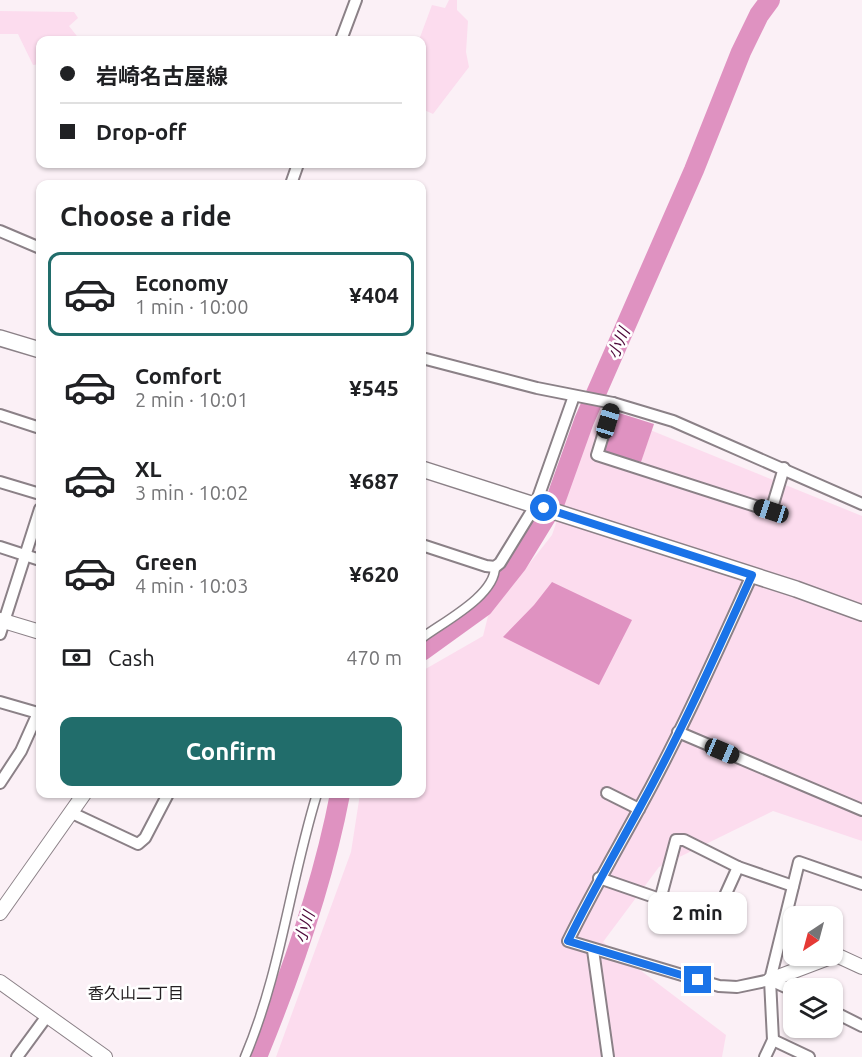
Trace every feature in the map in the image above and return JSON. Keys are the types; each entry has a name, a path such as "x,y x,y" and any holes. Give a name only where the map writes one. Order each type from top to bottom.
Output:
{"main road":[{"path":"0,338 36,349"},
{"path":"426,470 752,575 862,613"}],"street":[{"path":"342,36 356,0"},
{"path":"0,231 36,246"},
{"path":"426,359 579,397 608,402 673,421 862,504"},
{"path":"495,567 539,507 579,397"},
{"path":"608,402 597,455 771,511 784,468"},
{"path":"0,415 36,427"},
{"path":"0,482 36,493"},
{"path":"36,523 2,625 36,631"},
{"path":"426,546 495,567"},
{"path":"0,547 36,559"},
{"path":"426,635 482,595 495,576 495,567"},
{"path":"752,575 706,679 639,809 599,878 568,941 719,986 737,987 770,980 836,955 862,967"},
{"path":"0,702 36,712"},
{"path":"0,783 21,751 36,717"},
{"path":"678,732 862,810"},
{"path":"607,793 639,809"},
{"path":"0,913 81,798"},
{"path":"72,813 138,844 146,838 166,798"},
{"path":"245,1057 273,978 293,881 316,798"},
{"path":"660,900 676,840 684,840 738,867 793,886"},
{"path":"765,1057 773,1040 770,980 799,862 862,884"},
{"path":"599,878 715,918 738,867"},
{"path":"593,950 608,1057"},
{"path":"770,980 783,986"},
{"path":"0,982 105,1057"},
{"path":"17,1057 47,1016"},
{"path":"843,1016 862,1026"},
{"path":"773,1040 809,1057"}],"shaded area":[{"path":"449,0 457,0 457,10 468,21 466,52 469,67 433,114 426,111 426,36 420,36 432,5 445,8"},
{"path":"0,11 74,12 78,18 69,26 77,36 36,36 36,65 33,65 18,34 0,34"},
{"path":"596,408 862,516 862,841 773,811 659,867 603,942 726,1035 722,1057 276,1057 351,852 359,798 426,798 426,669 483,636 488,616 552,535"},
{"path":"616,412 654,424 641,462 601,452"},
{"path":"552,582 632,620 599,685 503,637 534,605"}],"waterway":[{"name":"小川","path":"426,648 483,607 517,564 555,502 584,421 694,170 741,52 759,15 770,0"},
{"name":"小川","path":"257,1057 305,927 325,861 339,798"}],"district":[{"name":"香久山二丁目","path":"136,993"}],"route":[{"path":"544,508 752,575 706,679 639,809 599,878 568,941 698,980"}]}
